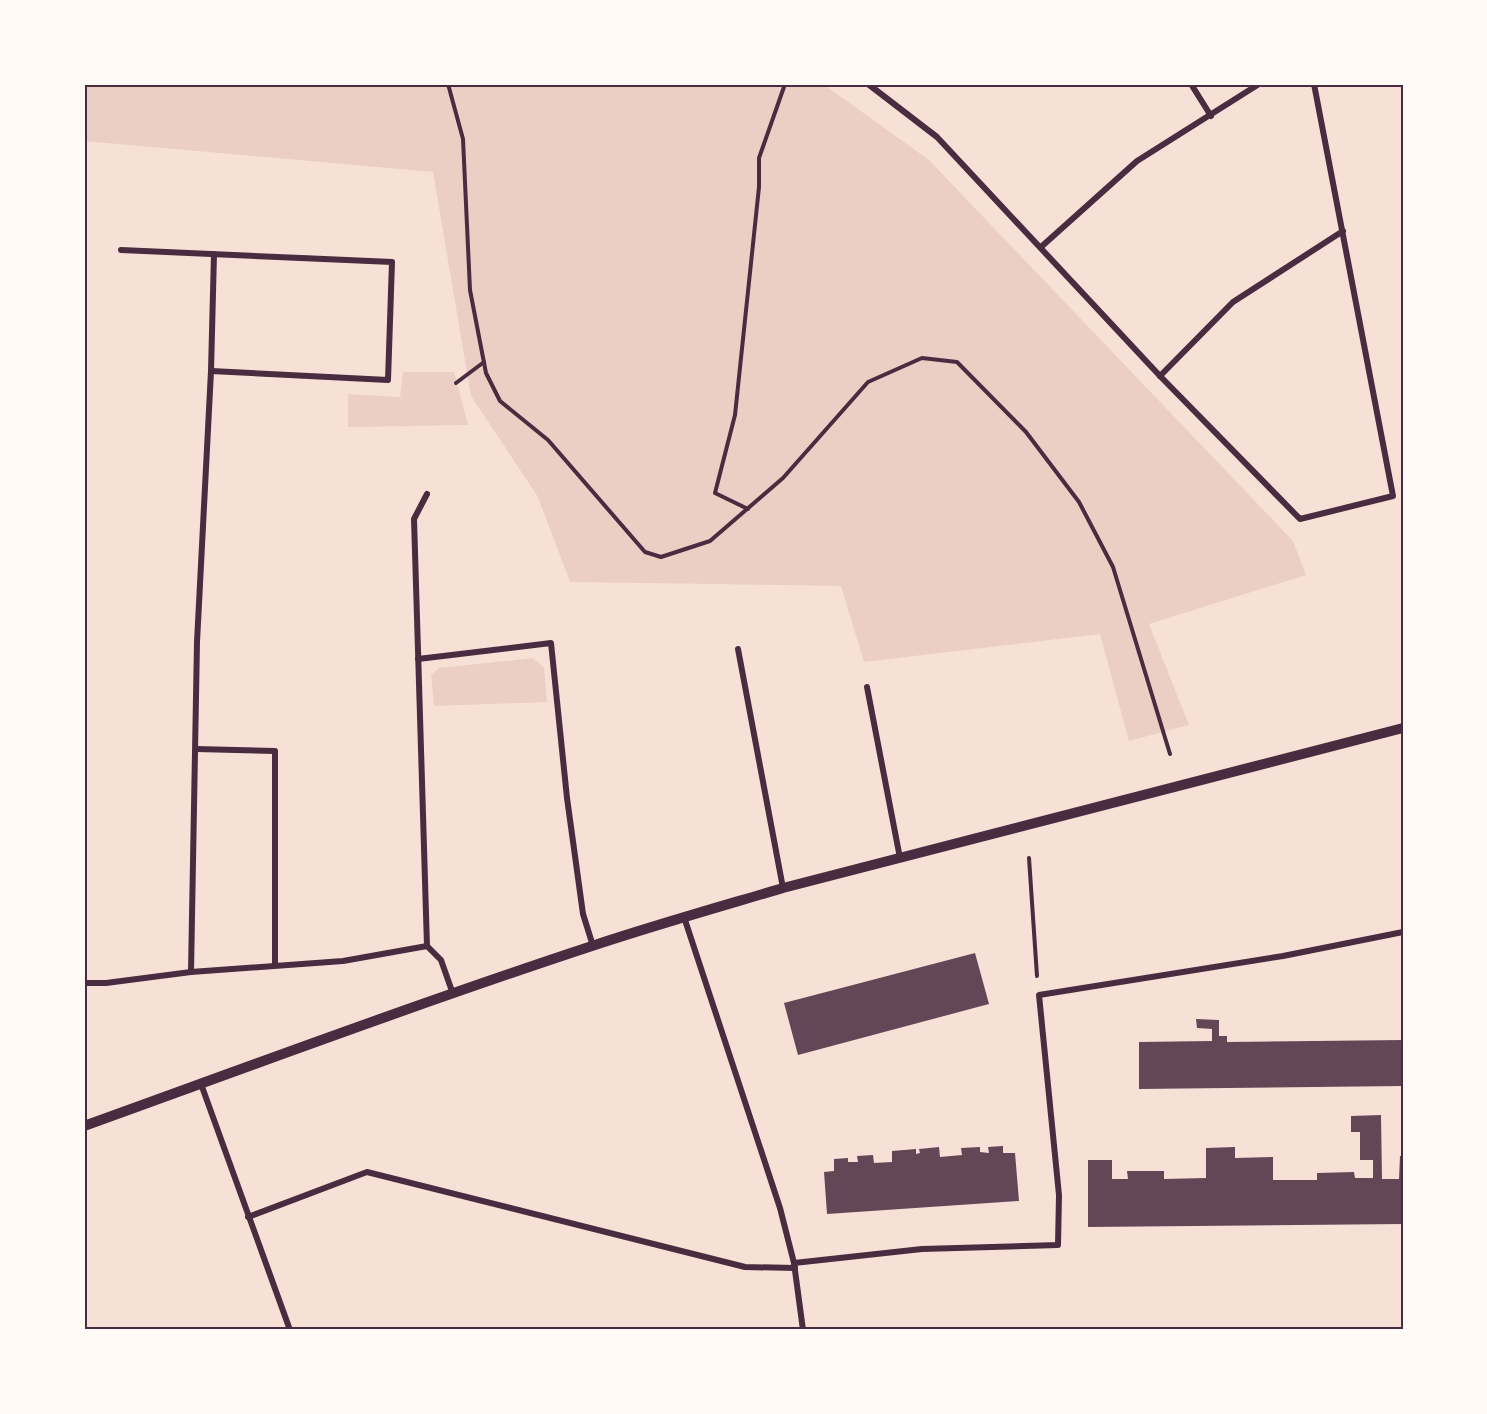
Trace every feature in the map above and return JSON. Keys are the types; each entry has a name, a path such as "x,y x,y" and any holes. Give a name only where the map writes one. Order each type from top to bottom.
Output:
{"street":[{"path":"868,84 936,137 1160,376 1300,519 1393,496 1314,84"},
{"path":"1191,84 1210,116"},
{"path":"1041,247 1137,161 1259,84"},
{"path":"1160,376 1233,302 1343,231"},
{"path":"121,250 392,262 388,380 211,371"},
{"path":"191,972 197,642 211,371 214,254"},
{"path":"427,494 414,519 427,945 441,960 453,994"},
{"path":"418,660 551,643 578,879 583,914 593,945"},
{"path":"738,649 783,888"},
{"path":"867,687 900,858"},
{"path":"84,1126 593,945 684,917 783,888 1403,728"},
{"path":"196,749 275,751 275,965"},
{"path":"684,917 780,1208 795,1266 803,1330"},
{"path":"249,1217 367,1172 745,1267 795,1266 922,1250 1058,1245 1059,1195 1039,995 1283,956 1403,932"},
{"path":"84,983 106,983 191,972 344,961 427,945"},
{"path":"201,1084 290,1330"}],"path":[{"path":"448,84 463,139 470,290 486,374 500,401 548,440 645,552 661,557 710,541 783,478 868,382 922,358 957,362 1026,432 1079,502 1113,567 1170,754"},
{"path":"748,509 715,493 735,415 759,187 759,158 784,84"},
{"path":"456,383 484,362"},
{"path":"1029,858 1039,995"}],"shaded area":[{"path":"84,84 823,84 929,160 1293,541 1306,575 1149,624 1189,725 1129,741 1100,634 864,662 841,586 570,582 538,497 471,396 433,172 84,141"},
{"path":"403,372 454,372 468,425 348,427 348,394 400,397"},
{"path":"533,658 544,668 547,702 434,706 431,675 439,668"}],"building":[{"path":"975,953 989,1004 798,1055 784,1003"},
{"path":"1196,1019 1219,1020 1219,1036 1227,1036 1227,1042 1403,1040 1403,1086 1139,1089 1139,1042 1212,1041 1212,1029 1197,1028"},
{"path":"1381,1115 1382,1179 1399,1179 1400,1156 1403,1156 1403,1224 1088,1227 1088,1160 1112,1160 1112,1179 1128,1179 1127,1171 1164,1171 1164,1179 1206,1178 1206,1148 1235,1147 1235,1158 1273,1157 1273,1180 1317,1180 1317,1173 1354,1172 1355,1178 1373,1178 1373,1160 1360,1160 1360,1132 1351,1132 1351,1116"},
{"path":"1003,1146 1003,1153 1015,1153 1019,1201 827,1214 824,1172 834,1171 834,1159 848,1158 848,1162 858,1162 857,1156 873,1155 874,1163 892,1162 892,1151 916,1149 916,1154 920,1153 919,1149 939,1147 940,1157 962,1155 961,1148 980,1147 980,1152 989,1153 988,1147"}]}
